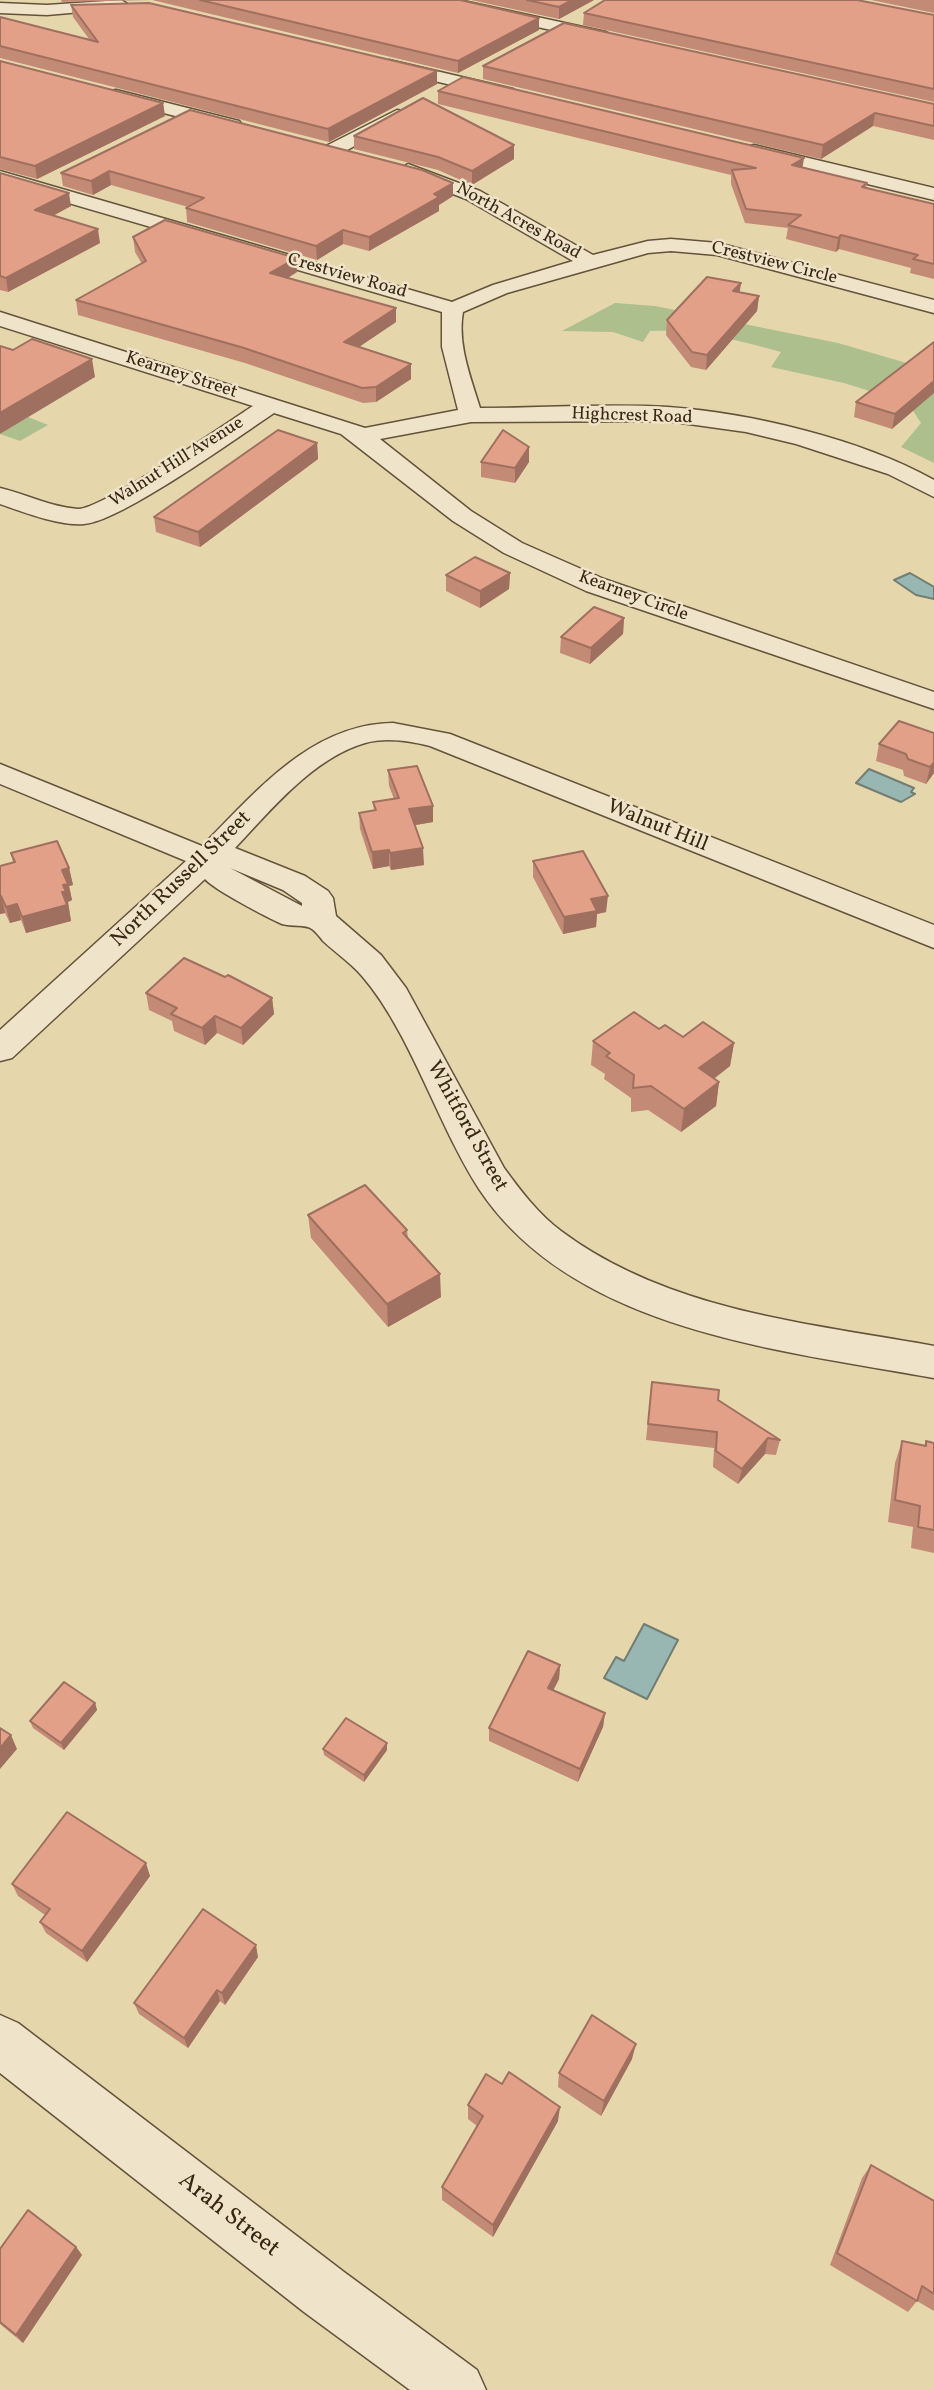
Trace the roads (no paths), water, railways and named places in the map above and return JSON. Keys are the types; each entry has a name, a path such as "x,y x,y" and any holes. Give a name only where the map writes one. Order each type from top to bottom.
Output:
{"street":[{"path":"437,0 627,42"},
{"path":"0,8 47,10 89,6 138,7"},
{"path":"538,39 581,16"},
{"path":"366,59 527,97"},
{"path":"437,94 482,69"},
{"path":"95,90 255,130"},
{"path":"357,156 327,148 414,106"},
{"path":"164,126 189,114"},
{"path":"731,146 934,194"},
{"name":"North Acres Road","path":"394,167 430,177 473,195 590,262"},
{"path":"39,188 64,176"},
{"name":"Crestview Road","path":"0,177 453,309"},
{"name":"Crestview Circle","path":"453,309 500,289 590,262 648,247 695,246 732,253 934,307"},
{"path":"453,309 450,317 452,340 471,415"},
{"name":"Kearney Street","path":"4,324 332,423 361,436"},
{"name":"Walnut Hill Avenue","path":"0,495 37,509 83,517 119,502 271,405"},
{"name":"Highcrest Road","path":"361,436 471,415 667,414 746,425 853,453 897,469 934,490"},
{"name":"Kearney Circle","path":"361,436 462,516 513,548 595,585 934,701"},
{"name":"North Russell Street","path":"0,1049 208,858 259,806 321,753 346,740 376,732"},
{"name":"Walnut Hill","path":"376,732 410,732 440,740 934,937"},
{"name":"Whitford Street","path":"0,773 208,858 218,874 292,916 320,918 367,960 401,1006 487,1170 529,1226 560,1252 594,1273 673,1308 717,1320 934,1362"},
{"name":"Arah Street","path":"0,2041 324,2292 457,2390"}],"water":[{"path":"910,573 934,587 934,599 916,595 894,580"},
{"path":"869,769 914,788 911,792 915,794 901,802 856,783"},
{"path":"644,1624 678,1640 647,1699 604,1678 616,1657 624,1661"}]}
